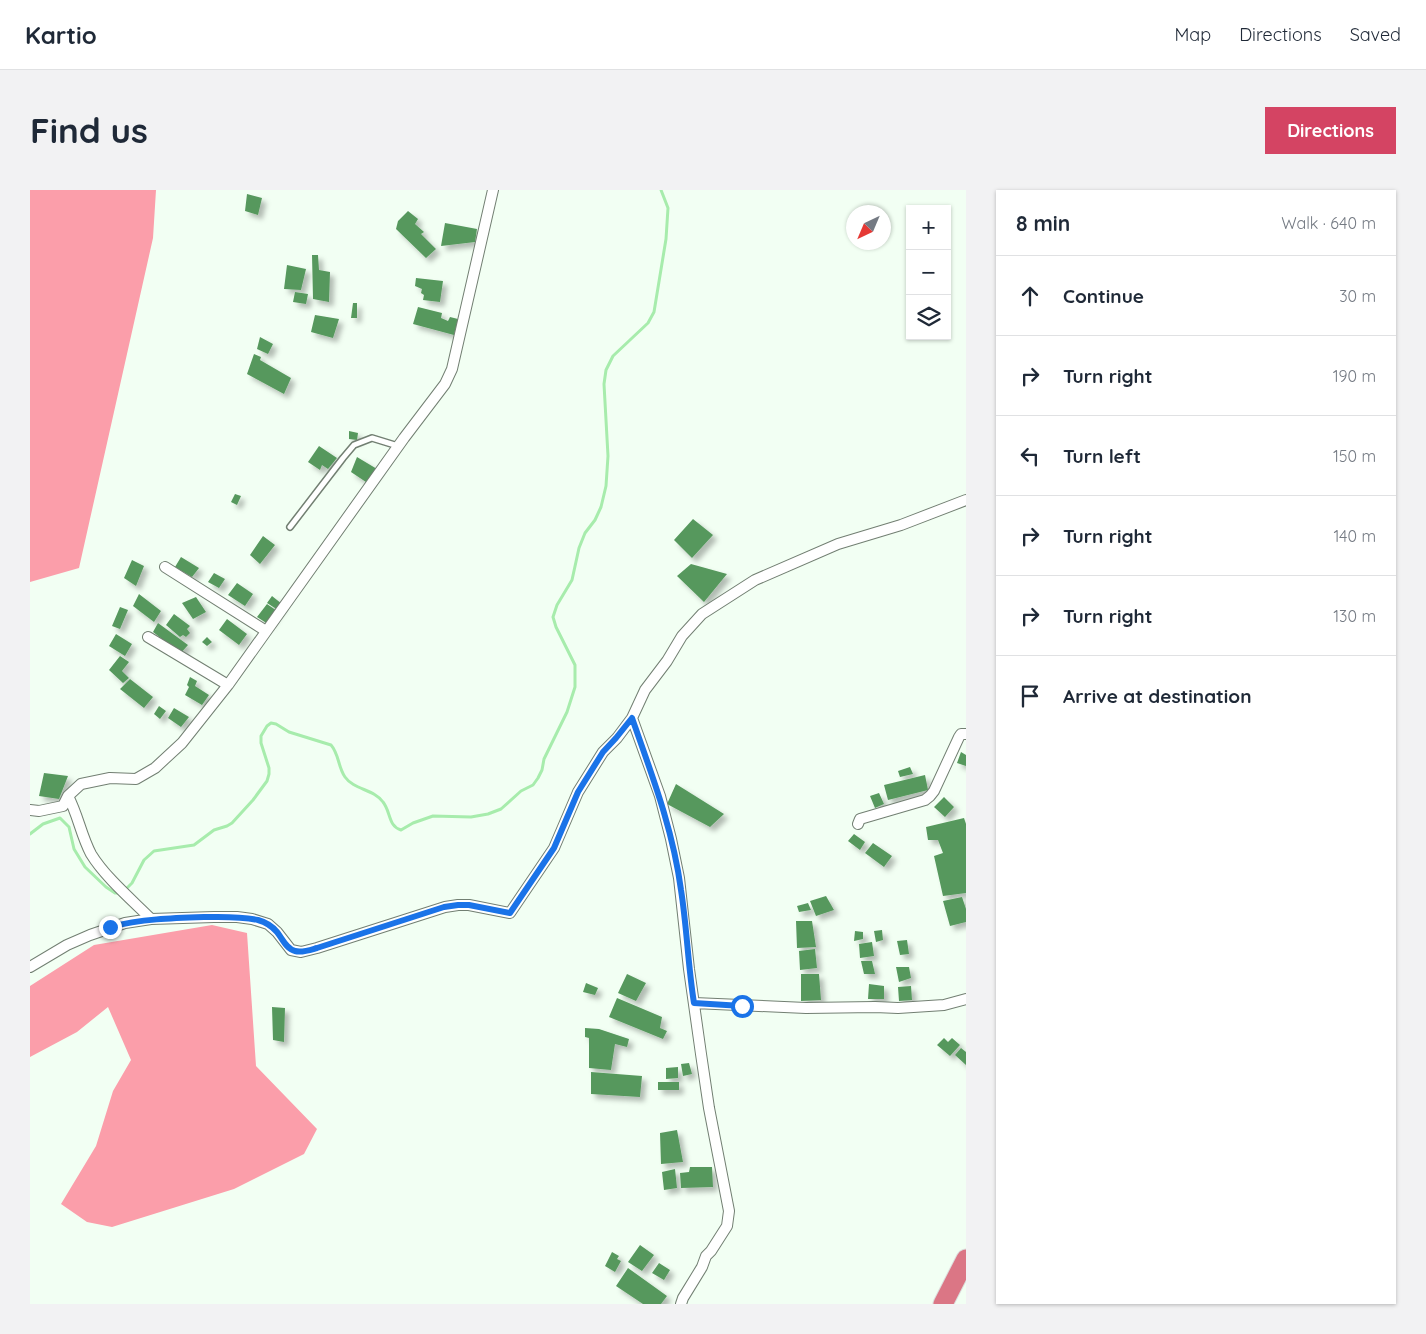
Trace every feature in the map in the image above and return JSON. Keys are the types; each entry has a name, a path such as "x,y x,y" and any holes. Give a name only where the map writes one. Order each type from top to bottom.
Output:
{"highway":[{"path":"943,1304 966,1259"}],"street":[{"path":"30,810 39,811 63,806 68,796 81,784 110,778 136,779 155,768 182,743 228,686 398,446 445,384 452,369 493,190"},
{"path":"30,966 67,945 90,935 125,923 151,920 237,917 260,921 268,924 277,932 291,950 301,952 444,907 469,905 510,913 554,848 578,792 603,752 632,718 645,690 667,661 682,636 702,614 755,580 838,544 902,525 966,500"},
{"path":"165,567 266,631"},
{"path":"148,638 228,686"},
{"path":"632,718 660,796 671,839 681,890 689,969 709,1108 729,1211 728,1226 706,1256 702,1267 681,1304"},
{"path":"858,824 860,819 925,800 930,796 959,736 966,734"},
{"path":"68,796 91,853 102,869 151,920"},
{"path":"694,1003 806,1008 898,1008 944,1005 966,999"}],"lane":[{"path":"290,527 354,445 372,438 398,446"}],"shaded area":[{"path":"30,190 156,190 153,238 79,568 30,582"},
{"path":"212,925 247,933 256,1066 317,1129 304,1154 234,1189 112,1227 87,1222 61,1204 96,1146 113,1091 131,1060 108,1007 77,1032 30,1057 30,986 94,945"}],"building":[{"path":"247,194 262,198 258,215 245,211"},
{"path":"408,211 418,219 415,224 424,232 421,234 436,249 426,258 396,229 398,221"},
{"path":"445,223 477,229 475,242 441,246"},
{"path":"312,255 318,255 319,270 330,272 329,302 313,299"},
{"path":"287,265 306,269 301,290 284,289"},
{"path":"416,278 443,281 440,302 423,300 422,289 415,286"},
{"path":"295,292 308,294 306,304 293,302"},
{"path":"353,303 357,303 357,318 351,318"},
{"path":"418,307 442,313 441,318 448,321 450,317 458,319 454,335 413,324"},
{"path":"315,315 339,319 333,338 311,332"},
{"path":"260,337 273,344 268,354 257,349"},
{"path":"254,354 261,357 260,360 291,378 284,394 247,374"},
{"path":"349,431 358,433 357,440 349,439"},
{"path":"319,446 337,458 328,469 322,465 320,470 308,462"},
{"path":"357,457 377,469 366,482 351,472"},
{"path":"235,494 241,496 237,505 231,502"},
{"path":"693,519 713,535 692,558 674,540"},
{"path":"263,536 275,545 260,564 250,555"},
{"path":"181,557 199,568 192,577 175,567"},
{"path":"132,560 144,566 136,586 124,578"},
{"path":"691,564 727,574 704,602 677,576"},
{"path":"214,573 225,579 219,588 208,582"},
{"path":"237,583 253,594 245,606 228,595"},
{"path":"139,594 161,611 154,622 133,606"},
{"path":"272,596 282,604 278,610 267,603"},
{"path":"196,597 206,612 193,619 182,603"},
{"path":"267,604 277,611 268,624 257,617"},
{"path":"120,607 128,610 120,629 112,626"},
{"path":"174,614 190,626 187,629 190,633 186,637 183,635 180,637 166,625"},
{"path":"227,619 247,634 239,645 219,630"},
{"path":"158,623 188,645 180,654 160,642 162,639 153,632"},
{"path":"116,634 132,644 125,656 109,646"},
{"path":"207,637 212,642 207,646 202,642"},
{"path":"120,656 129,662 122,671 129,678 123,683 109,670"},
{"path":"190,677 197,681 195,686 209,695 202,705 185,695 189,687 187,685"},
{"path":"130,679 153,697 144,708 120,689"},
{"path":"159,706 166,711 160,719 154,714"},
{"path":"174,708 189,717 181,727 168,718"},
{"path":"961,752 966,755 966,766 957,763"},
{"path":"910,767 913,774 900,777 898,771"},
{"path":"44,773 68,776 59,799 39,796"},
{"path":"925,775 928,790 888,800 884,785"},
{"path":"676,784 724,814 710,827 667,804"},
{"path":"879,793 884,804 875,808 870,796"},
{"path":"944,797 954,807 945,817 934,807"},
{"path":"964,818 966,824 966,893 943,896 934,856 943,853 938,840 928,840 926,827"},
{"path":"854,834 865,842 860,850 848,841"},
{"path":"873,843 892,856 884,867 865,853"},
{"path":"826,896 834,910 816,916 810,901"},
{"path":"962,897 966,909 966,922 950,926 943,901"},
{"path":"808,903 811,910 799,912 797,906"},
{"path":"796,921 812,921 816,947 797,948"},
{"path":"882,930 883,940 876,942 874,931"},
{"path":"855,931 863,932 863,939 854,941"},
{"path":"907,940 909,954 900,955 897,941"},
{"path":"872,942 874,956 860,958 859,944"},
{"path":"815,949 817,968 800,970 799,951"},
{"path":"861,961 872,961 875,974 864,974"},
{"path":"896,967 909,967 911,978 899,982"},
{"path":"627,974 646,983 636,1001 618,993"},
{"path":"801,974 819,974 821,1000 801,1001"},
{"path":"586,983 598,988 595,995 583,992"},
{"path":"869,984 884,986 884,999 868,999"},
{"path":"911,986 912,1000 899,1001 898,987"},
{"path":"617,998 662,1017 660,1028 667,1031 663,1039 609,1017"},
{"path":"272,1007 285,1008 284,1042 273,1040"},
{"path":"585,1028 599,1029 629,1039 627,1047 615,1044 611,1070 589,1068 589,1038 585,1037"},
{"path":"944,1038 948,1042 952,1038 960,1045 950,1056 937,1045"},
{"path":"961,1048 966,1052 966,1065 955,1055"},
{"path":"689,1063 692,1074 683,1076 681,1064"},
{"path":"678,1067 678,1078 666,1079 666,1068"},
{"path":"591,1072 642,1076 640,1097 591,1094"},
{"path":"658,1082 679,1082 679,1090 658,1090"},
{"path":"677,1130 683,1162 661,1164 660,1133"},
{"path":"690,1167 712,1167 713,1187 681,1188 680,1173 689,1172"},
{"path":"675,1169 677,1188 664,1190 662,1172"},
{"path":"640,1245 654,1255 642,1271 628,1262"},
{"path":"612,1252 619,1256 617,1259 621,1261 615,1272 605,1266"},
{"path":"659,1263 670,1270 664,1280 652,1273"},
{"path":"628,1268 667,1296 661,1304 643,1304 616,1286"}],"waterway":[{"path":"30,834 43,824 60,818 69,827 74,849 85,867 106,887 115,893 122,893 132,883 144,860 154,851 194,845 214,830 232,823 253,800 267,781 269,774 261,736 271,723 289,732 331,745 336,752 345,777 353,785 375,794 386,806 394,825 401,830 413,823 433,816 471,817 488,814 501,809 521,791 533,785 542,770 544,759 567,712 575,687 575,665 553,617 557,605 572,580 579,548 585,533 595,520 601,507 606,486 608,456 604,384 606,370 613,356 648,323 654,312 666,239 668,208 661,190"}],"route":[{"path":"110,927 151,920 237,917 268,924 291,950 301,952 444,907 469,905 510,913 554,848 578,792 603,752 632,718 660,796 671,839 681,890 694,1003 742,1006"}]}
